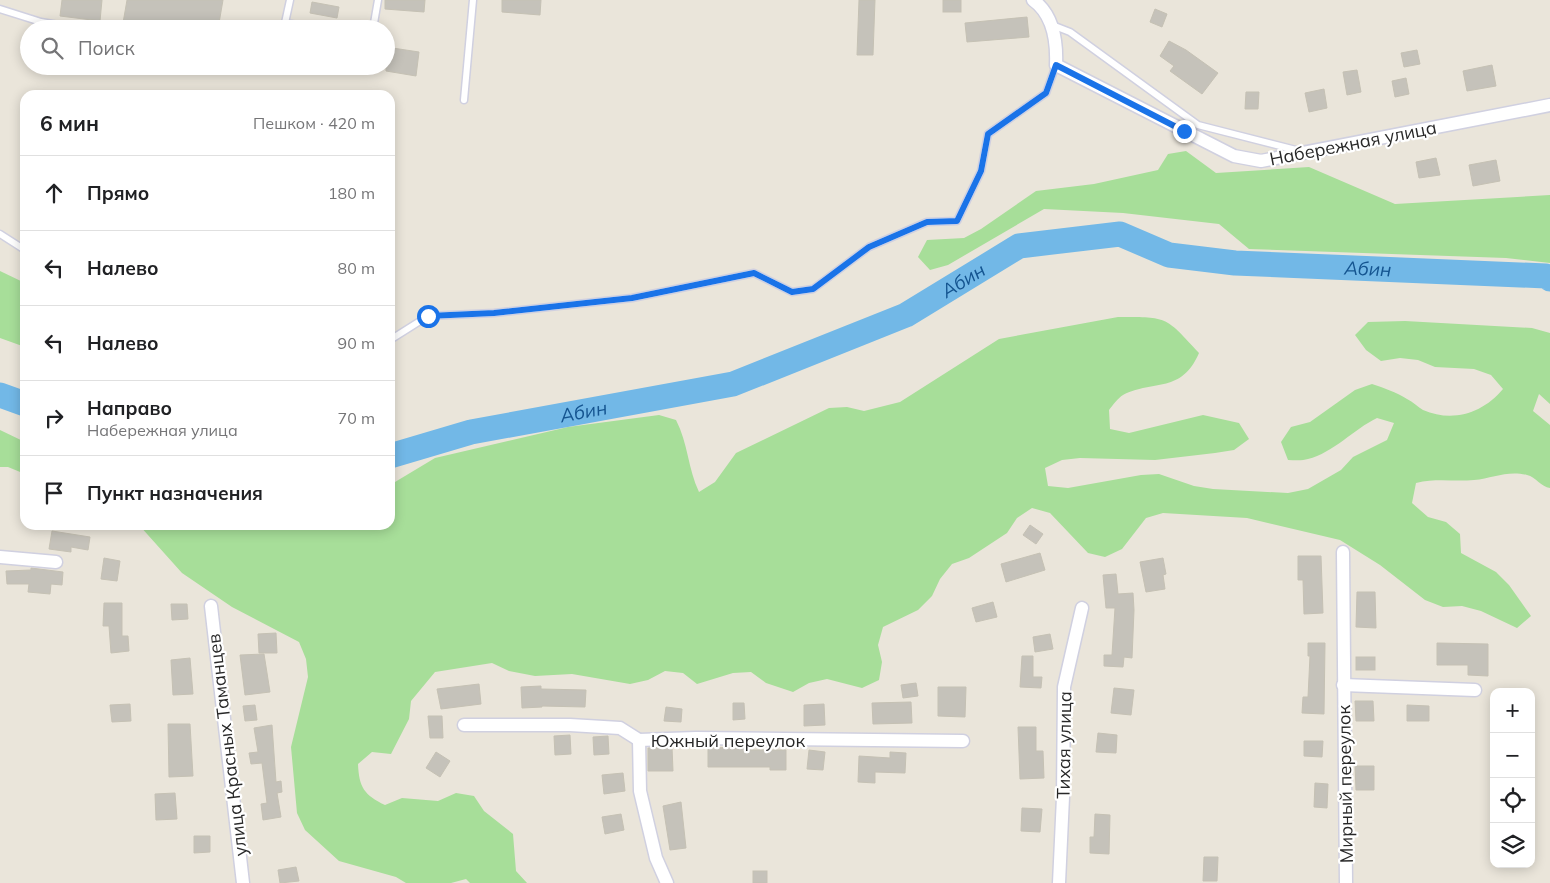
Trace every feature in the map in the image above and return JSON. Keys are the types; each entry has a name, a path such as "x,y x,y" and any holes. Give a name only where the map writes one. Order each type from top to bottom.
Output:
{"street":[{"path":"1033,0 1052,25 1056,46 1056,65"},
{"name":"Набережная улица","path":"1056,65 1234,156 1260,161 1550,105"},
{"name":"Мирный переулок","path":"1343,552 1346,883"},
{"path":"0,557 56,562"},
{"name":"улица Красных Таманцев","path":"211,606 243,883"},
{"name":"Тихая улица","path":"1059,883 1063,797 1064,687 1082,608"},
{"name":"Мирный переулок","path":"1344,686 1475,690"},
{"path":"464,725 570,725 620,728 639,740"},
{"name":"Южный переулок","path":"667,883 656,858 640,791 639,740 696,738 962,741"}],"lane":[{"path":"286,20 290,0"},
{"path":"375,20 378,0"},
{"path":"464,100 473,0"},
{"path":"0,9 35,20"},
{"path":"1052,25 1070,32 1198,125 1306,152"},
{"path":"395,337 428,316 494,313 632,298 754,273 792,292 813,289 869,247 927,222 957,221 981,171 988,134 1046,93 1056,65"},
{"path":"0,234 20,247"}],"green space":[{"path":"1186,151 1216,173 1309,167 1395,204 1550,195 1550,263 1506,258 1249,249 1219,224 1123,213 1044,209 948,265 930,270 918,257 927,240 964,238 981,229 1036,191 1094,184 1158,170 1168,154"},
{"path":"0,271 20,281 20,345 0,338"},
{"path":"1118,317 1147,317 1164,321 1172,325 1199,353 1192,366 1184,375 1175,380 1135,390 1121,396 1109,410 1110,429 1129,433 1203,415 1239,423 1249,439 1234,450 1155,460 1080,458 1062,460 1045,468 1048,486 1068,488 1141,475 1159,474 1194,486 1213,489 1288,493 1308,489 1341,470 1353,457 1387,440 1394,423 1377,418 1326,452 1303,460 1288,460 1281,442 1291,427 1310,422 1355,390 1372,384 1399,394 1423,410 1445,416 1477,410 1503,389 1491,375 1474,369 1435,367 1418,360 1400,358 1381,361 1366,350 1355,335 1368,322 1405,321 1532,328 1550,333 1550,404 1539,394 1533,411 1550,425 1550,488 1530,476 1513,473 1474,480 1431,481 1416,483 1412,503 1428,517 1446,522 1460,534 1461,553 1496,572 1509,585 1531,616 1517,628 1481,611 1462,606 1443,607 1425,600 1380,565 1340,540 1247,518 1163,513 1146,518 1122,549 1105,557 1088,553 1050,513 1032,508 1017,518 1007,533 969,558 952,564 940,579 932,596 918,610 883,627 878,645 882,662 879,680 862,688 827,679 809,683 793,692 766,683 751,672 733,673 697,684 683,673 665,671 648,680 630,684 572,674 535,676 509,671 492,663 435,672 411,701 409,719 391,754 372,752 358,764 361,784 367,794 385,805 402,798 438,801 456,793 474,796 484,811 513,834 516,871 527,883 470,883 466,879 451,883 406,883 396,877 339,861 305,830 297,813 291,747 308,677 306,659 299,642 232,607 182,573 143,530 395,530 395,482 435,458 568,427 659,415 676,420 699,492 715,482 736,453 829,408 847,407 864,411 900,402 999,339"},
{"path":"0,430 20,440 20,472 8,467 0,467"}],"building":[{"path":"62,0 102,0 100,20 60,16"},
{"path":"127,0 223,0 220,20 124,20"},
{"path":"385,0 425,0 424,12 385,9"},
{"path":"502,0 541,0 540,15 502,12"},
{"path":"859,0 875,0 873,55 857,55"},
{"path":"943,0 961,0 961,12 943,12"},
{"path":"312,2 339,7 337,18 310,13"},
{"path":"1155,9 1167,14 1162,27 1150,22"},
{"path":"1027,17 1029,37 967,42 965,23"},
{"path":"1169,41 1186,50 1218,73 1202,94 1170,71 1174,66 1160,56"},
{"path":"395,48 419,52 416,76 395,72"},
{"path":"1417,50 1420,64 1404,67 1401,53"},
{"path":"1492,65 1496,86 1467,91 1463,71"},
{"path":"1357,70 1361,92 1347,95 1343,72"},
{"path":"1406,78 1409,94 1395,97 1392,81"},
{"path":"1324,89 1327,108 1309,112 1305,93"},
{"path":"1246,92 1259,92 1258,109 1245,109"},
{"path":"1436,158 1440,175 1419,178 1416,162"},
{"path":"1496,160 1500,181 1473,186 1469,165"},
{"path":"1030,525 1043,534 1036,544 1023,535"},
{"path":"52,531 90,537 88,550 71,547 71,552 49,549"},
{"path":"1040,553 1045,570 1006,582 1001,564"},
{"path":"1298,556 1321,556 1323,613 1304,614 1303,580 1298,580"},
{"path":"104,558 120,561 117,581 101,579"},
{"path":"1163,558 1166,574 1163,575 1165,589 1146,592 1140,562"},
{"path":"31,568 63,572 62,585 51,584 50,594 28,592 29,584 7,584 6,571 31,570"},
{"path":"1116,574 1118,594 1133,593 1132,658 1124,657 1123,667 1104,666 1104,655 1112,655 1115,608 1106,608 1103,575"},
{"path":"1357,592 1375,592 1376,628 1356,627"},
{"path":"993,602 997,617 976,622 972,608"},
{"path":"104,603 122,603 122,636 128,636 129,651 111,653 109,626 103,626"},
{"path":"171,604 187,604 188,619 172,620"},
{"path":"276,633 277,653 259,653 258,634"},
{"path":"1050,634 1053,649 1035,652 1033,637"},
{"path":"1308,643 1325,643 1324,714 1302,713 1303,697 1308,697 1310,656 1308,656"},
{"path":"1437,643 1488,644 1488,676 1468,675 1468,665 1437,665"},
{"path":"264,654 270,692 245,695 240,655"},
{"path":"1022,656 1033,656 1033,677 1042,677 1041,688 1020,687"},
{"path":"1356,657 1375,657 1375,670 1356,670"},
{"path":"190,658 193,694 173,695 171,660"},
{"path":"916,683 918,696 903,698 901,685"},
{"path":"479,684 481,704 441,709 437,689"},
{"path":"541,686 541,689 586,690 585,707 542,706 522,708 521,687"},
{"path":"938,687 966,687 965,717 938,716"},
{"path":"1114,688 1134,690 1131,715 1111,713"},
{"path":"1355,701 1373,701 1374,721 1356,721"},
{"path":"911,702 912,723 873,724 872,703"},
{"path":"733,703 744,703 745,719 733,720"},
{"path":"130,704 131,721 112,722 110,705"},
{"path":"824,704 825,725 804,726 804,705"},
{"path":"255,705 257,720 245,721 243,706"},
{"path":"1407,705 1429,706 1429,721 1407,721"},
{"path":"666,707 682,709 681,722 664,721"},
{"path":"428,716 442,716 443,738 430,738"},
{"path":"168,724 190,724 193,776 169,777"},
{"path":"272,725 276,782 281,781 282,792 277,793 281,817 263,820 261,804 267,803 262,763 251,764 249,753 258,752 254,728"},
{"path":"1018,727 1036,727 1036,751 1043,751 1044,778 1020,779"},
{"path":"1098,733 1117,735 1116,753 1096,752"},
{"path":"570,735 571,754 555,755 554,736"},
{"path":"608,736 609,754 594,755 593,737"},
{"path":"1304,741 1323,741 1322,757 1304,756"},
{"path":"672,747 673,771 648,771 648,748"},
{"path":"751,747 751,750 786,750 786,770 770,770 770,767 708,767 708,748"},
{"path":"809,750 825,752 823,770 807,769"},
{"path":"436,752 450,761 440,777 426,768"},
{"path":"890,752 906,753 905,773 875,772 875,783 858,782 859,756 890,758"},
{"path":"1355,766 1374,766 1374,790 1356,790"},
{"path":"623,773 625,791 604,794 602,775"},
{"path":"1315,783 1328,784 1327,808 1314,807"},
{"path":"175,793 177,819 156,820 155,794"},
{"path":"681,802 686,848 670,850 663,806"},
{"path":"1022,808 1042,809 1040,832 1021,831"},
{"path":"621,814 624,830 605,834 602,817"},
{"path":"1095,814 1110,815 1109,854 1090,853 1090,837 1094,837"},
{"path":"194,836 210,836 210,852 194,853"},
{"path":"1204,857 1218,857 1217,881 1203,881"},
{"path":"296,867 299,881 280,883 278,870"},
{"path":"753,871 767,871 767,883 753,883"}],"waterway":[{"name":"Абин","path":"395,455 471,432 733,384 906,315 1019,246 1120,234 1169,255 1235,263 1546,276 1550,279"},
{"name":"Абин","path":"0,395 20,402"}],"route":[{"path":"428,316 494,313 632,298 754,273 792,292 813,289 869,247 927,222 957,221 981,171 988,134 1046,93 1056,65 1184,131"}]}
